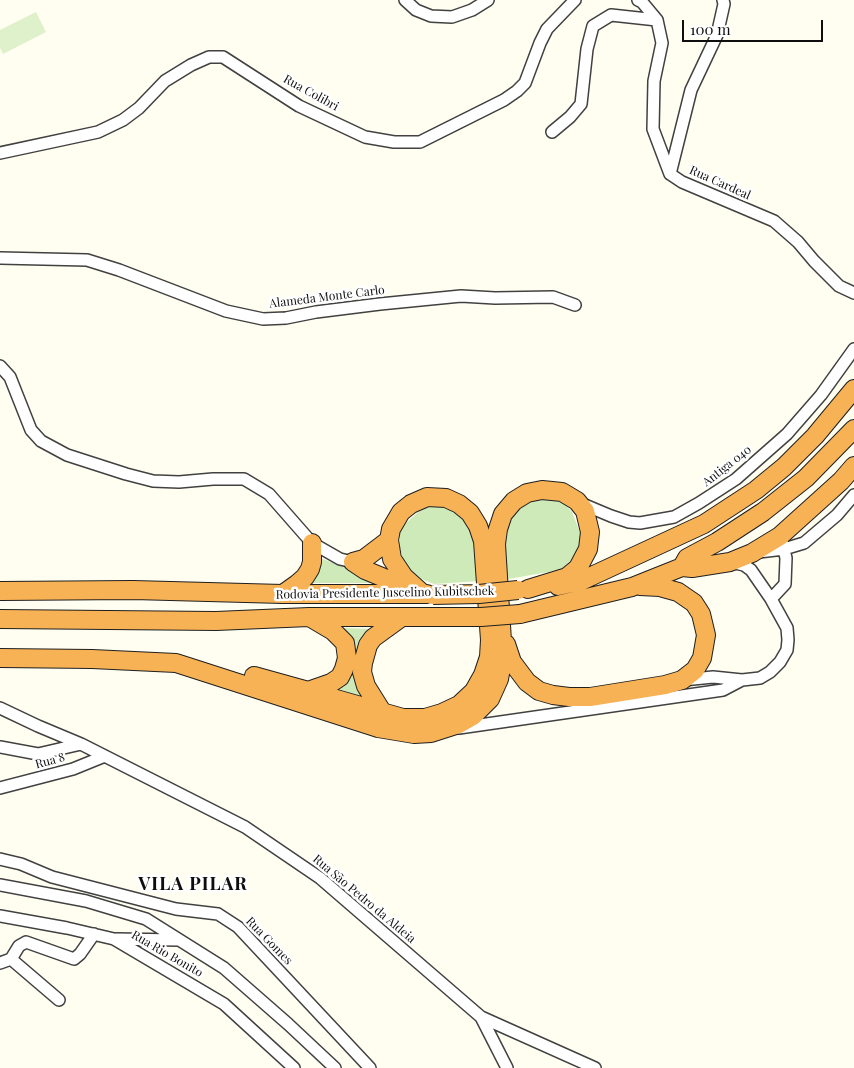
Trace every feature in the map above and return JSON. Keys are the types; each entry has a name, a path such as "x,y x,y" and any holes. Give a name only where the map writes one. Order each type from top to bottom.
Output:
{"highway":[{"name":"Rodovia Presidente Juscelino Kubitschek","path":"0,591 133,590 283,594 479,594 523,590 581,581 704,524 756,490 784,467 815,436 854,389"},
{"name":"Rodovia Presidente Juscelino Kubitschek","path":"0,619 216,621 309,617 481,617 520,614 632,587 682,566 687,558 717,542 763,512 806,478 854,429"},
{"path":"682,566 692,568 730,562 782,542 854,466"},
{"path":"0,658 92,659 176,663 378,728 414,734 445,730 473,716 485,705 494,692 503,664 503,636 496,544 503,514 514,501 527,492 542,490 562,492 577,500 585,511 590,532 588,549 582,562 567,577 523,590"},
{"path":"0,648 89,648 177,655 381,710 403,718 425,718 449,711 459,705 474,691 483,675 489,657 490,640 483,541 478,526 470,513 459,504 446,498 433,497 422,499 401,512 391,529 389,540 392,559 397,569 404,577 428,594"},
{"path":"353,562 364,559 389,540"},
{"path":"283,594 297,584 310,569 312,543"},
{"path":"353,562 365,570 428,594"},
{"path":"503,636 512,662 522,676 540,691 553,696 569,698 590,697 665,686 682,680 695,670 702,658 706,634 701,614 694,603 678,592 660,587 632,587"},
{"path":"308,690 331,683 340,676 344,669 347,653 344,643 338,634 309,617"},
{"path":"381,710 366,686 362,672 363,663 368,645 373,638 402,617"}],"street":[{"path":"405,0 416,10 431,16 452,17 472,10 488,0"},
{"name":"Rua Colibri","path":"0,153 98,132 123,120 139,108 164,81 209,57 223,57 299,106 365,137 394,142 420,142 504,100 517,91 525,82 547,29 575,0"},
{"path":"638,0 642,2 657,20 662,43 654,81 653,129 670,174"},
{"name":"Rua Cardeal","path":"723,0 724,4 718,35 691,90 670,174 682,182 774,221 798,242 839,286 854,293"},
{"path":"552,132 578,110 581,104 587,49 593,26 611,15 657,20"},
{"name":"Alameda Monte Carlo","path":"0,258 87,260 119,270 226,311 263,319 286,318 316,312 461,296 495,298 553,297 575,305"},
{"name":"Antiga 040","path":"577,500 611,516 629,522 640,523 674,517 699,504 736,480 786,434 821,395 854,349"},
{"path":"0,366 10,377 31,430 41,441 68,455 126,474 153,480 179,482 244,479 270,494 312,543 340,559 353,562"},
{"path":"771,599 784,584 786,558 782,542 804,543 837,515 854,495"},
{"path":"682,680 713,677 742,680 760,678 770,672 780,662 787,650 787,628 771,599 750,570 744,565 730,562"},
{"path":"445,730 723,690 742,680"},
{"name":"Rua São Pedro da Aldeia","path":"0,708 82,744 245,827 320,878 480,1018 595,1068"},
{"path":"0,747 38,754 82,744"},
{"name":"Rua 8","path":"0,788 74,769 105,756"},
{"name":"Rua Gomes","path":"0,858 21,864 52,877 176,909 218,914 238,927 370,1068"},
{"path":"0,885 86,901 146,919 224,968 335,1068"},
{"name":"Rua Rio Bonito","path":"0,916 114,939 224,1004 294,1068"},
{"path":"58,1000 6,961 19,946 26,942 74,959 80,954 94,934"},
{"path":"114,939 179,940"},
{"path":"480,1018 507,1068"}],"green space":[{"path":"36,12 46,32 3,54 0,48 0,30"},
{"path":"541,497 553,498 563,502 572,512 581,535 580,546 574,558 560,570 508,579 505,551 506,526 516,512 528,503"},
{"path":"431,506 439,506 459,513 469,527 474,535 479,581 434,584 409,572 404,563 400,548 400,532 404,525 416,514"},
{"path":"320,558 382,581 382,583 310,583"},
{"path":"343,628 372,629 366,700 328,689 334,685"}],"district":[{"name":"VILA PILAR","path":"193,884"}]}
